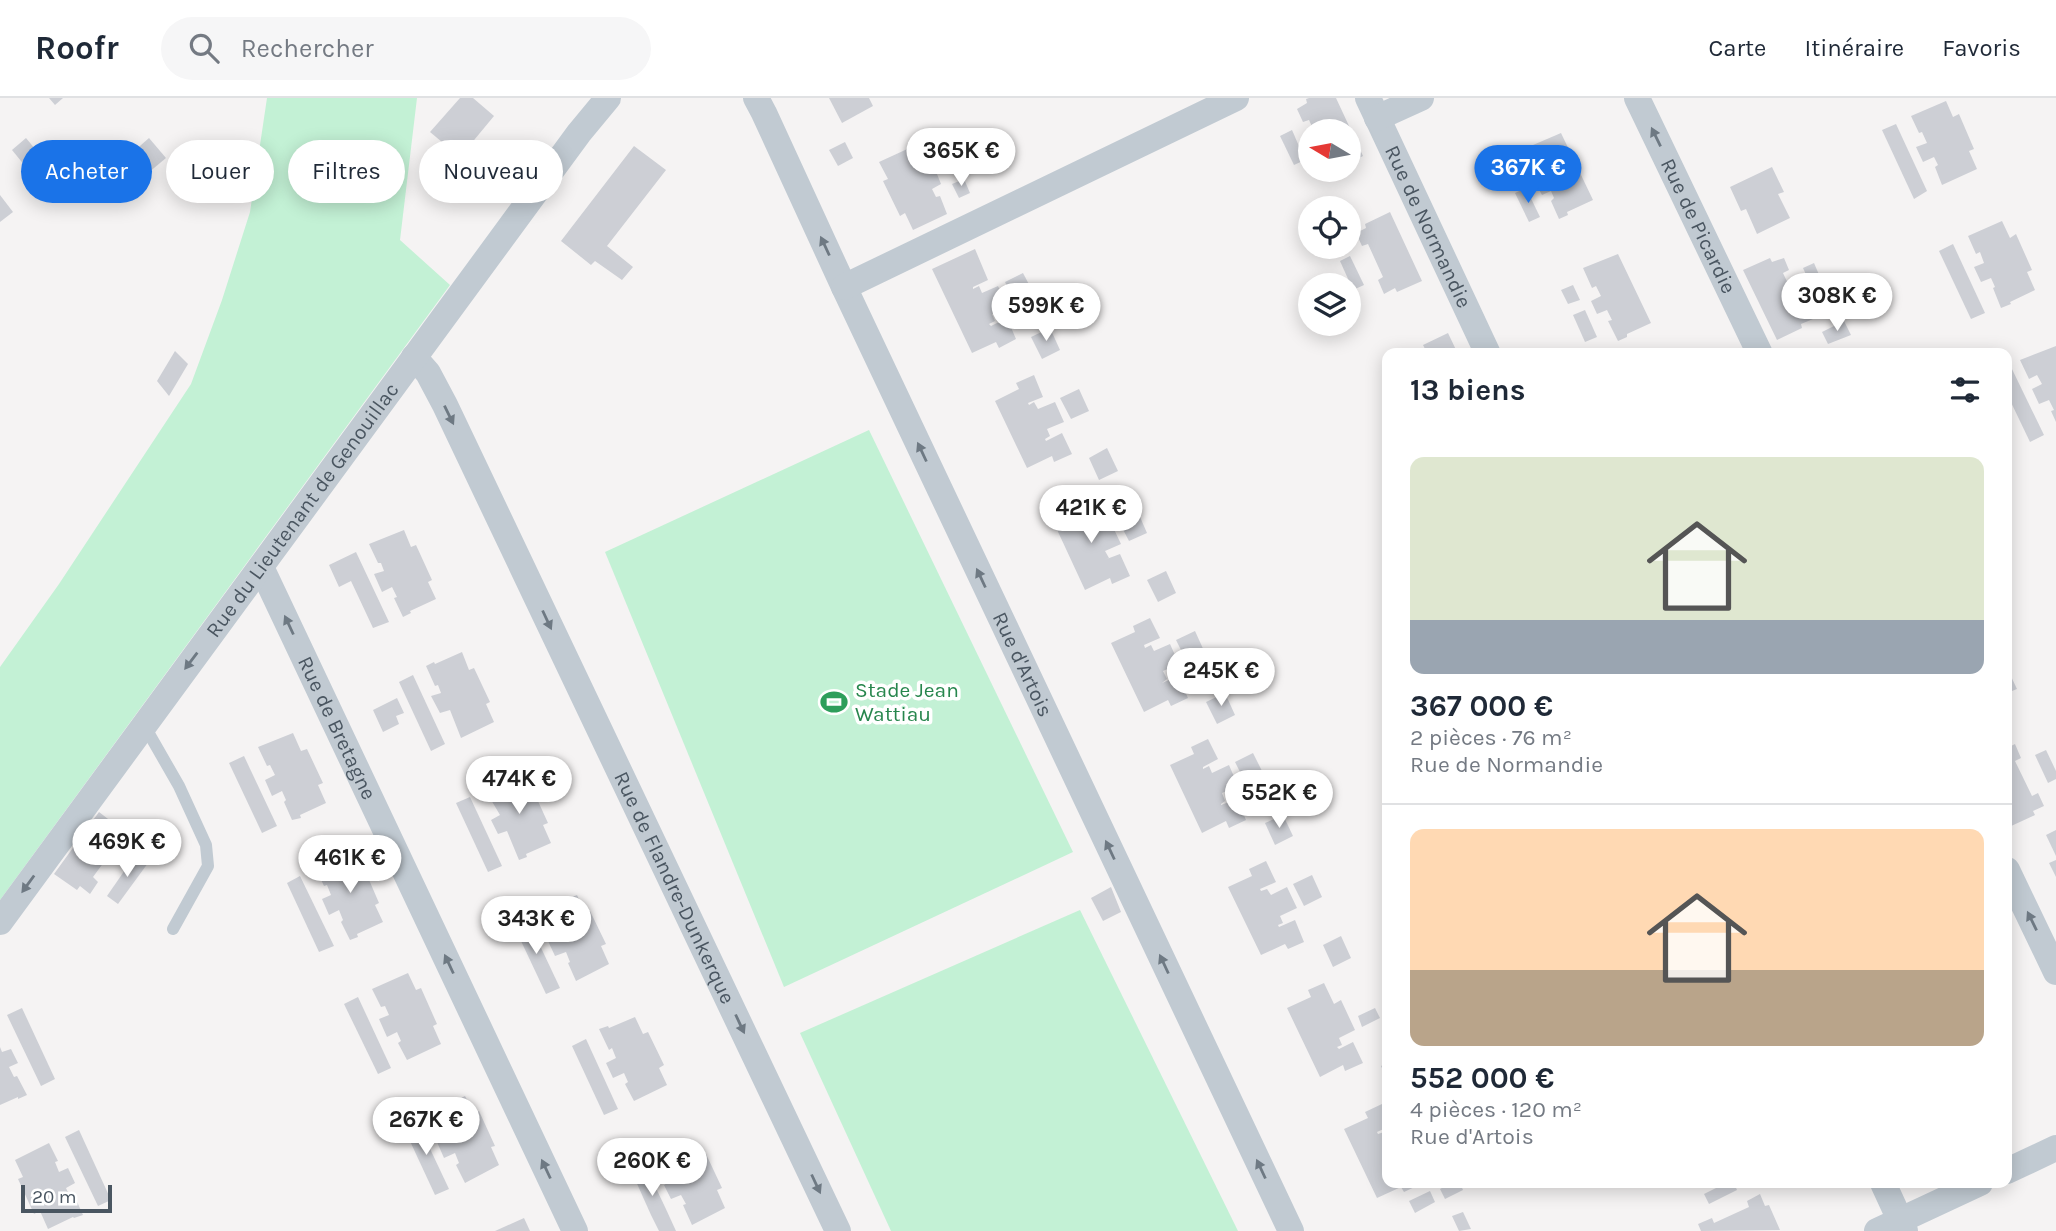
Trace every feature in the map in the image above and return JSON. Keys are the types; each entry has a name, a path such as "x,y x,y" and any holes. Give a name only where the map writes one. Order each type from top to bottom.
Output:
{"street":[{"name":"Rue du Lieutenant de Genouillac","path":"0,922 414,357 608,98"},
{"name":"Rue d'Artois","path":"756,98 1291,1231"},
{"path":"844,287 1236,98"},
{"path":"1372,108 1422,98"},
{"name":"Rue de Picardie","path":"1637,98 1757,348"},
{"name":"Rue de Normandie","path":"1372,108 1485,348"},
{"name":"Rue de Flandre-Dunkerque","path":"414,357 428,373 445,405 838,1231"},
{"name":"Rue de Bretagne","path":"261,567 575,1231"},
{"path":"2012,880 2056,972"},
{"path":"2012,1169 2056,1148"},
{"path":"1884,1188 1894,1227 1970,1188"}],"lane":[{"path":"144,724 179,786 206,845 208,866 173,929"}],"green space":[{"path":"267,98 417,98 405,198 405,140 288,140 288,203 404,203 400,240 450,285 0,900 0,667 59,584 191,384 222,300 251,203 274,203 274,140 261,140"},
{"name":"Stade Jean Wattiau","path":"869,430 1073,852 784,987 605,552"},
{"path":"1080,910 1238,1231 891,1231 800,1033"}],"building":[{"path":"49,98 63,98 55,105"},
{"path":"460,98 473,98 494,116 474,140 440,140 430,132"},
{"path":"829,98 869,98 873,106 842,123"},
{"path":"1336,98 1346,119 1302,119 1297,109 1307,103 1306,99"},
{"path":"1946,101 1953,117 1959,114 1974,149 1969,151 1977,169 1942,185 1934,157 1923,162 1916,147 1927,143 1911,116"},
{"path":"1896,124 1927,191 1914,199 1882,130"},
{"path":"1292,130 1298,144 1298,163 1294,165 1280,136"},
{"path":"1561,133 1593,200 1567,212 1568,215 1559,219 1551,201 1554,198 1551,191 1542,195 1533,178 1542,174 1526,148"},
{"path":"945,141 958,168 947,173 934,146"},
{"path":"21,142 21,161 12,150"},
{"path":"152,142 166,158 152,170"},
{"path":"845,142 853,158 838,166 829,150"},
{"path":"916,145 924,172 935,169 941,184 932,189 936,197 940,196 947,214 913,230 905,213 900,216 883,181 888,179 879,162"},
{"path":"634,146 666,170 607,246 633,267 622,280 595,261 591,265 561,241"},
{"path":"1515,164 1521,178 1511,183 1504,169"},
{"path":"1772,167 1784,192 1778,194 1790,218 1757,234 1746,209 1741,211 1730,187"},
{"path":"964,179 970,193 959,198 952,184"},
{"path":"1526,188 1540,217 1529,222 1515,193"},
{"path":"0,195 13,212 0,222"},
{"path":"1390,212 1422,281 1397,292 1395,288 1384,294 1378,280 1383,277 1368,244 1362,246 1361,244 1361,230 1366,228 1365,224"},
{"path":"2002,221 2010,238 2016,234 2032,270 2027,272 2035,290 2001,308 1991,278 1981,282 1974,267 1984,263 1980,252 1976,254 1968,236"},
{"path":"1953,244 1985,313 1971,319 1939,251"},
{"path":"975,249 988,280 973,289 979,286 982,293 998,286 1008,307 992,314 995,321 989,324 991,326 1007,318 1016,339 999,348 996,342 972,353 932,269"},
{"path":"1618,254 1651,323 1618,341 1608,321 1612,320 1607,310 1597,314 1591,301 1601,296 1596,286 1592,288 1583,268"},
{"path":"1770,258 1772,262 1784,258 1789,270 1783,273 1799,308 1806,305 1813,319 1801,324 1802,328 1777,340 1743,270"},
{"path":"1351,259 1358,273 1345,273 1340,261"},
{"path":"1814,263 1826,291 1816,296 1803,268"},
{"path":"1023,273 1034,294 1015,303 1005,282"},
{"path":"1573,285 1580,300 1568,304 1561,290"},
{"path":"1585,310 1597,337 1585,342 1573,315"},
{"path":"1844,321 1851,335 1828,344 1822,332"},
{"path":"1050,328 1060,350 1042,359 1031,337"},
{"path":"1448,333 1455,348 1424,348 1423,345"},
{"path":"2056,346 2056,422 2049,400 2039,404 2032,389 2042,384 2037,375 2029,379 2020,360"},
{"path":"175,351 188,364 169,396 157,381"},
{"path":"2012,369 2044,435 2030,442 2012,404"},
{"path":"1034,375 1043,397 1028,403 1029,405 1034,402 1038,409 1055,402 1064,422 1047,429 1050,436 1045,439 1046,441 1062,433 1072,454 1054,462 1052,456 1027,468 995,401 1019,389 1016,383"},
{"path":"1079,389 1089,411 1071,419 1060,398"},
{"path":"1107,448 1118,471 1099,480 1089,458"},
{"path":"1092,494 1102,516 1085,524 1092,523 1096,530 1111,523 1121,544 1105,551 1109,558 1104,560 1120,554 1130,576 1112,584 1110,578 1085,590 1053,521 1076,510 1074,502"},
{"path":"1137,510 1147,533 1129,541 1118,520"},
{"path":"404,530 411,547 416,545 432,580 428,582 436,599 403,617 392,587 382,592 374,574 384,571 369,544"},
{"path":"356,552 389,622 373,628 351,581 339,587 329,565"},
{"path":"1166,571 1176,593 1158,602 1147,580"},
{"path":"1150,618 1160,638 1144,645 1145,648 1151,645 1154,651 1170,644 1179,664 1163,671 1167,679 1162,683 1178,676 1188,698 1171,706 1168,700 1144,712 1111,643 1135,632 1133,626"},
{"path":"1195,631 1205,653 1187,662 1176,640"},
{"path":"462,652 469,670 474,668 490,702 486,704 494,722 461,738 450,710 440,713 431,696 441,693 426,666"},
{"path":"413,675 445,744 431,751 399,682"},
{"path":"2012,678 2017,689 2012,691"},
{"path":"1225,693 1235,715 1217,724 1206,702"},
{"path":"397,698 404,713 396,716 399,724 383,732 373,710"},
{"path":"293,733 301,751 307,749 323,783 318,785 326,803 300,815 301,818 292,820 282,791 272,796 265,780 275,775 270,765 267,766 258,747"},
{"path":"1208,739 1218,759 1203,769 1209,766 1212,773 1229,765 1238,786 1222,793 1225,801 1221,805 1237,799 1246,820 1229,828 1226,821 1202,833 1170,765 1194,754 1191,747"},
{"path":"2015,744 2021,758 2015,761 2032,796 2038,793 2044,806 2033,811 2035,815 2012,826 2012,746"},
{"path":"2046,750 2056,771 2056,779 2048,783 2035,755"},
{"path":"1253,753 1263,773 1245,782 1235,762"},
{"path":"244,756 277,826 262,833 229,763"},
{"path":"519,775 526,791 532,788 548,823 543,825 551,843 519,860 507,831 498,834 491,820 500,815 484,788"},
{"path":"470,797 502,866 488,872 456,803"},
{"path":"99,812 129,839 121,851 115,847 93,877 98,882 90,894 80,886 77,890 54,874"},
{"path":"1283,815 1293,836 1275,845 1265,823"},
{"path":"2056,830 2056,856 2046,835"},
{"path":"351,853 358,870 364,868 379,903 375,905 383,922 350,940 341,922 343,920 339,910 329,915 322,899 331,895 315,867"},
{"path":"136,854 148,863 118,904 107,896"},
{"path":"2056,860 2056,877 2049,863"},
{"path":"1266,861 1276,882 1260,889 1267,889 1271,895 1287,887 1297,908 1280,916 1283,923 1278,925 1279,927 1295,920 1304,942 1288,949 1285,944 1261,955 1228,887 1252,876 1249,869"},
{"path":"1312,875 1322,897 1304,906 1293,884"},
{"path":"300,876 334,946 319,952 287,883"},
{"path":"1111,887 1121,912 1103,921 1091,898"},
{"path":"577,895 585,913 590,911 606,944 601,946 609,964 576,981 566,952 555,956 548,941 558,937 554,928 551,929 542,909"},
{"path":"527,918 560,988 546,994 513,924"},
{"path":"1341,936 1351,958 1333,967 1323,945"},
{"path":"408,973 416,990 421,988 437,1024 433,1026 441,1044 407,1060 398,1043 401,1041 397,1032 387,1037 379,1019 389,1015 385,1006 381,1007 372,989"},
{"path":"1324,983 1334,1004 1341,1000 1355,1030 1339,1038 1342,1045 1337,1047 1339,1049 1353,1042 1363,1063 1345,1071 1343,1065 1320,1077 1287,1008 1311,997 1308,990"},
{"path":"358,997 391,1068 378,1074 344,1004"},
{"path":"22,1008 55,1079 41,1086 7,1015"},
{"path":"1375,1008 1380,1018 1362,1027 1358,1016"},
{"path":"635,1017 643,1034 648,1032 664,1065 659,1068 667,1085 634,1101 625,1084 628,1082 624,1073 613,1078 606,1063 616,1058 599,1029 609,1028"},
{"path":"586,1039 618,1109 604,1115 572,1046"},
{"path":"0,1047 2,1052 11,1049 18,1063 9,1067 27,1095 0,1105"},
{"path":"465,1096 474,1113 479,1111 495,1146 491,1147 499,1165 465,1183 456,1165 459,1163 455,1153 444,1158 437,1142 448,1138 443,1128 440,1130 432,1112"},
{"path":"1382,1104 1382,1130 1377,1132 1382,1133 1382,1188 1399,1188 1377,1198 1344,1129 1368,1118 1365,1112"},
{"path":"416,1119 449,1189 435,1195 403,1126"},
{"path":"79,1130 111,1200 98,1206 65,1137"},
{"path":"692,1139 701,1156 706,1154 722,1188 717,1190 725,1208 692,1225 681,1195 671,1199 664,1185 674,1179 658,1153"},
{"path":"49,1143 58,1161 55,1162 59,1172 68,1168 75,1183 66,1188 70,1197 74,1195 83,1215 48,1229 40,1211 34,1214 18,1179 23,1177 15,1160"},
{"path":"643,1161 676,1231 659,1231 651,1215 630,1168"},
{"path":"1462,1188 1463,1190 1445,1199 1440,1189"},
{"path":"1716,1188 1737,1190 1709,1204 1704,1194"},
{"path":"1430,1191 1435,1202 1415,1213 1409,1201"},
{"path":"1760,1194 1765,1206 1769,1205 1780,1230 1701,1231 1698,1224 1712,1218 1714,1223 1749,1207 1747,1201"},
{"path":"1463,1212 1471,1229 1459,1231 1452,1216"},
{"path":"524,1218 530,1231 495,1231"}],"place":[{"name":"Stade Jean Wattiau","path":"834,702"}]}
